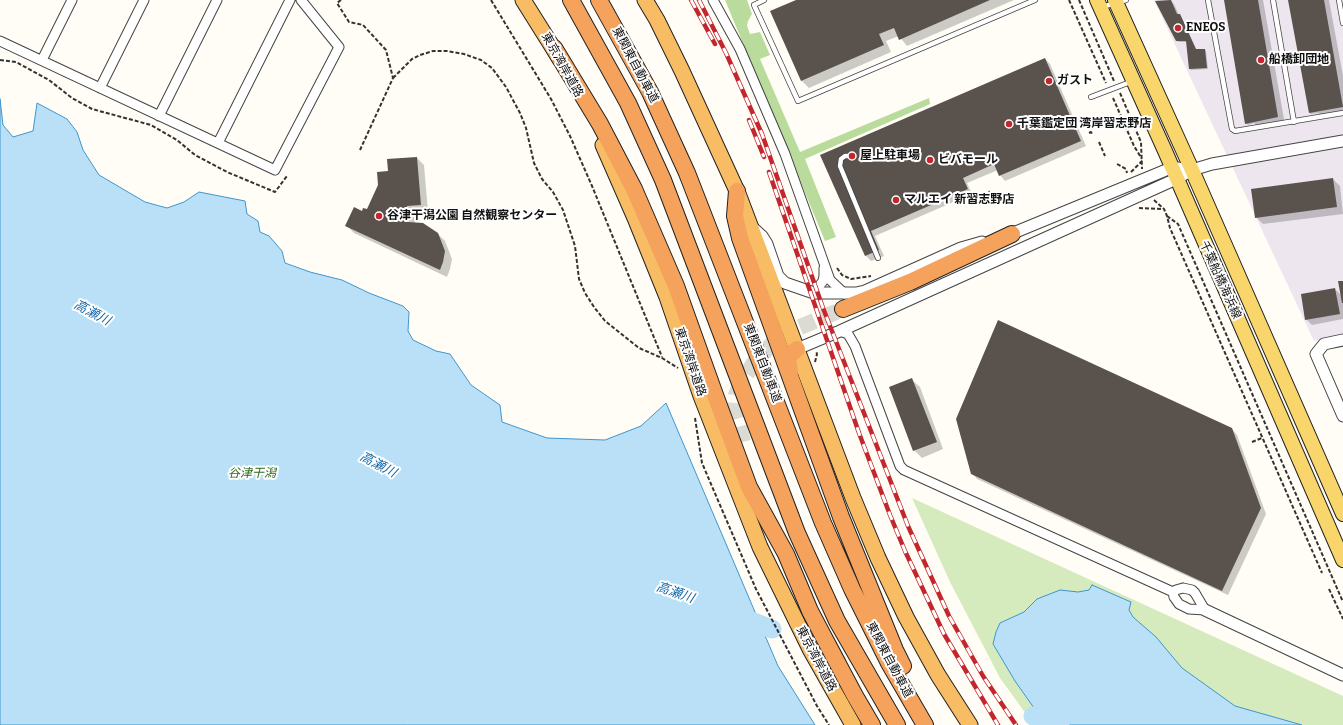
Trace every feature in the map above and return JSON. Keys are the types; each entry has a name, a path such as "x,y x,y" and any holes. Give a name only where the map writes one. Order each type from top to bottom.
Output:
{"highway":[{"name":"東京湾岸道路","path":"523,0 554,48 594,126 636,218 760,547 810,649 853,725"},
{"name":"東関東自動車道","path":"571,0 628,104 663,180 797,533 838,621 897,725"},
{"name":"東関東自動車道","path":"599,0 650,92 687,173 823,523 852,589 890,663 926,725"},
{"path":"645,0 657,20 682,71 737,191 853,498 888,578 906,617 938,675 970,725"},
{"path":"554,48 600,124 634,188 676,286 749,487 786,554"},
{"path":"737,191 735,216 740,238 841,517 895,650 912,686 935,725"},
{"path":"842,309 910,282 1012,234"},
{"path":"794,387 788,360 791,354 797,349"},
{"path":"743,442 757,484 810,611 872,725"}],"main road":[{"name":"千葉船橋海浜線","path":"1119,1 1343,514"},
{"name":"千葉船橋海浜線","path":"1098,4 1134,81 1343,560"}],"street":[{"path":"42,60 72,0"},
{"path":"100,88 144,0"},
{"path":"159,116 217,0"},
{"path":"218,143 290,0"},
{"path":"0,41 275,170 339,47 301,0"},
{"path":"713,0 740,49 785,154 830,280 845,294"},
{"path":"751,226 762,236 767,244 778,276 784,283 814,293 856,293 865,291 961,248 1012,234 1174,174 1212,164 1343,141"},
{"path":"797,349 840,331 1174,174"},
{"path":"814,293 820,286 824,276 821,254"},
{"path":"855,346 854,333 856,328 864,319"},
{"path":"840,331 848,334 855,346 900,466 904,470 965,499 1173,592"},
{"path":"1343,340 1324,344 1316,354 1343,416"},
{"path":"1173,592 1183,588 1192,590 1198,597 1205,610"},
{"path":"1173,592 1174,597 1179,604 1189,609 1205,610 1343,675"}],"lane":[{"path":"764,0 754,5 798,101 1033,0"},
{"path":"1208,0 1232,129 1235,131 1343,113"},
{"path":"1273,0 1294,122"},
{"path":"1339,0 1343,23"},
{"path":"1098,4 1119,1"},
{"path":"1091,97 1134,81"},
{"path":"852,156 845,156 840,159 840,166 878,258"}],"path":[{"path":"341,0 337,3 349,22 363,25 386,50 393,78"},
{"path":"491,0 551,99 570,136 662,358"},
{"path":"1069,0 1106,83"},
{"path":"1079,0 1114,80"},
{"path":"360,150 393,78 412,59 433,51 447,51 464,54 481,60 492,68 506,87 520,113 526,128 534,163 542,179 553,192 563,210 575,246 580,279 585,293 605,321 616,330 639,348 662,358 682,370"},
{"path":"0,60 16,62 49,80 72,98 92,109 151,125 177,140 195,155 227,172 275,192 287,176"},
{"path":"1120,94 1141,142 1142,169"},
{"path":"1113,98 1134,146 1142,160"},
{"path":"1099,142 1105,156"},
{"path":"1117,164 1126,169 1127,173"},
{"path":"989,191 995,203"},
{"path":"1154,200 1164,209 1170,228 1322,573"},
{"path":"1167,216 1178,224 1343,602"},
{"path":"812,342 817,354 815,366"},
{"path":"694,412 702,463 756,589 817,706 829,725"},
{"path":"1252,442 1262,438"},
{"path":"1328,589 1343,619"}],"shaded area":[{"path":"1154,0 1343,0 1343,336 1314,341"}],"green space":[{"path":"725,0 747,0 752,14 747,26 750,34 760,32 770,55 760,59 800,152 929,98 930,104 805,159 836,237 825,241"},
{"path":"912,498 1343,696 1343,725 1034,725 1000,678 950,582"}],"water":[{"name":"谷津干潟","path":"0,99 3,125 13,137 33,131 37,103 67,119 77,132 83,150 99,175 145,202 167,208 184,202 199,192 245,201 247,214 258,221 260,232 269,236 282,251 285,263 310,272 342,280 369,293 403,306 409,312 408,331 413,340 436,351 450,354 471,385 500,405 502,422 547,438 605,440 641,426 666,403 778,666 815,725 0,725"},
{"path":"1092,585 1131,602 1129,610 1133,617 1156,637 1182,668 1235,706 1302,725 1046,725 1015,681 993,644 996,632 1000,623 1024,612 1037,599 1060,590 1078,592 1089,590"}],"building":[{"path":"796,0 990,0 899,40 894,28 879,34 884,45 801,81 770,11"},
{"path":"1171,0 1177,14 1180,14 1196,49 1205,49 1207,68 1189,69 1186,41 1176,41 1155,1"},
{"path":"1224,0 1258,0 1278,117 1245,124"},
{"path":"1288,0 1324,0 1343,107 1309,113"},
{"name":"ビバモール","path":"1045,58 1081,141 999,176 994,164 963,178 968,189 871,231 879,250 865,256 820,155"},
{"name":"谷津干潟公園 自然観察センター","path":"417,157 421,205 407,206 408,222 423,223 438,233 445,251 440,270 345,226 354,207 362,211 363,208 367,209 378,185 377,172 388,171 387,159"},
{"path":"1333,178 1337,207 1255,218 1251,189"},
{"path":"1338,281 1343,281 1343,303 1342,303"},
{"path":"1335,288 1340,314 1305,320 1301,294"},
{"path":"998,320 1232,428 1261,508 1222,591 971,474 956,419"},
{"path":"912,378 937,442 913,451 889,387"}],"waterway":[{"name":"高瀬川","path":"736,615 772,629"},
{"name":"高瀬川","path":"1033,716 1060,725"}],"tunnel":[{"path":"743,442 736,416 736,395 742,381 756,360 776,340 793,330 843,309"}],"railway":[{"path":"691,0 715,44"},
{"path":"699,0 726,53 762,134 823,308 908,526 949,616 983,676 1016,725"},
{"path":"749,120 764,157"},
{"path":"769,172 859,433 890,515 905,551 944,634 998,725"}],"place":[{"name":"ENEOS","path":"1178,28"},
{"name":"船橋卸団地","path":"1261,60"},
{"name":"ガスト","path":"1049,81"},
{"name":"千葉鑑定団 湾岸習志野店","path":"1009,124"},
{"name":"屋上駐車場","path":"852,156"},
{"name":"ビバモール","path":"930,160"},
{"name":"マルエイ 新習志野店","path":"896,200"},
{"name":"谷津干潟公園 自然観察センター","path":"379,216"}]}
